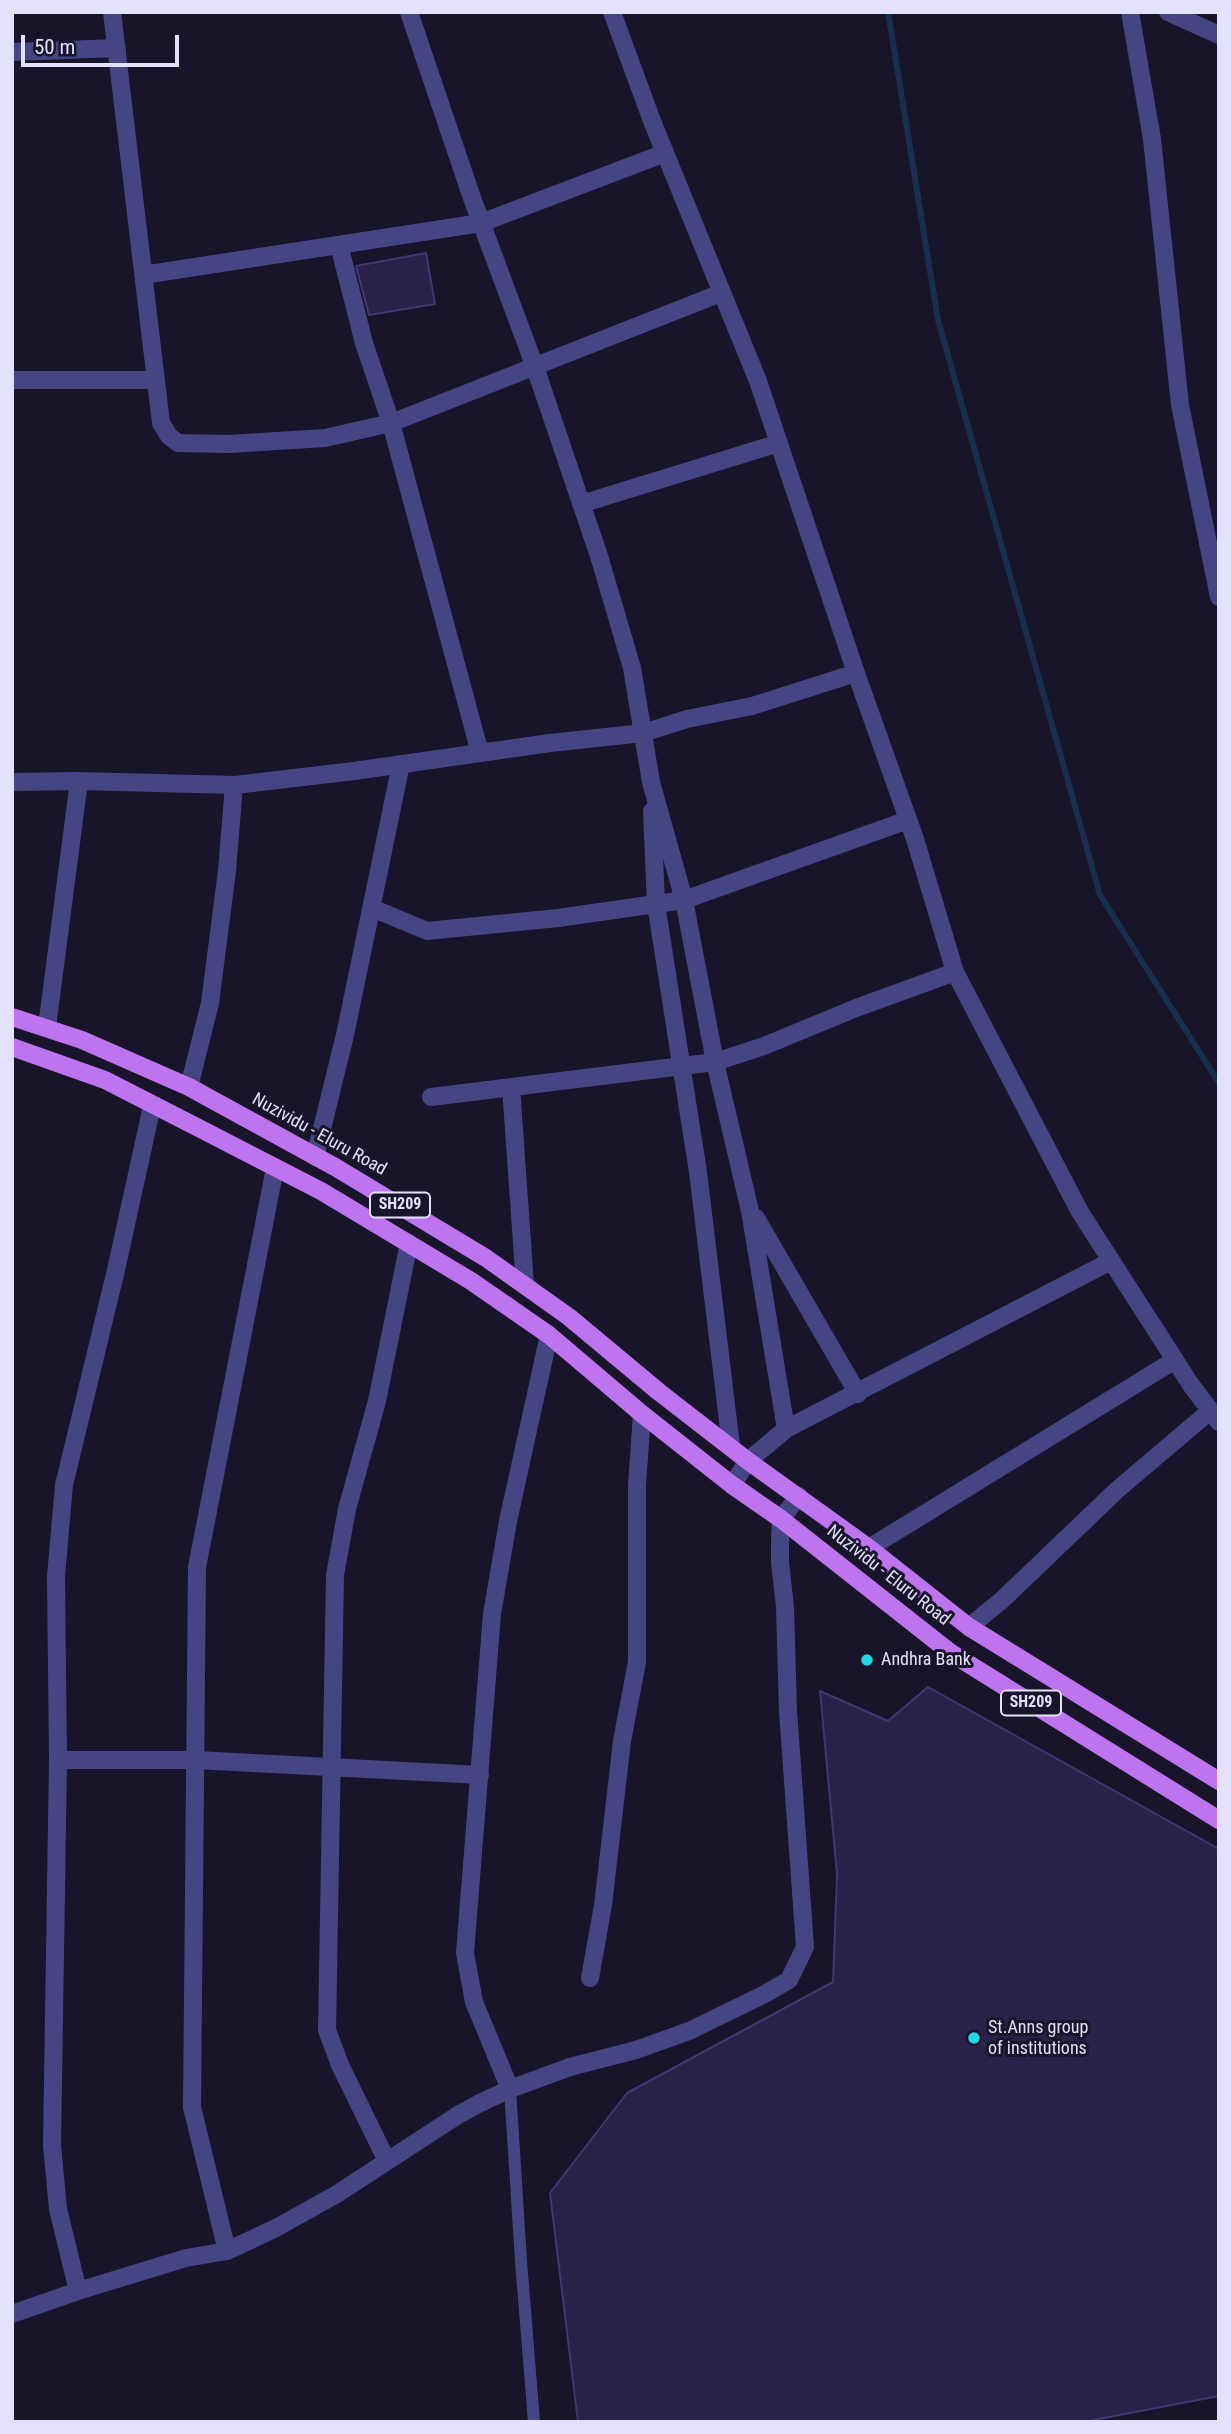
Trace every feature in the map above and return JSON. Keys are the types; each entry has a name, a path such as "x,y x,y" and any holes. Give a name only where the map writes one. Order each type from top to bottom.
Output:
{"main road":[{"name":"Nuzividu - Eluru Road","path":"12,1017 47,1027 117,1054 189,1087 424,1219 569,1317 659,1392 748,1461 869,1548 968,1627 1219,1781"},
{"name":"SH209","path":"12,1046 105,1080 152,1106 190,1122 321,1191 410,1243 549,1335 642,1414 732,1485"},
{"name":"Nuzividu - Eluru Road","path":"732,1485 781,1519 951,1653 1219,1820"}],"street":[{"path":"111,12 161,423 169,436 178,443 229,444 325,438 391,423 722,293"},
{"path":"409,12 481,223 535,367 599,556 632,668 651,782 684,900 715,1062 748,1205 786,1429"},
{"path":"612,12 665,153 758,381 908,820 955,972 1080,1212 1215,1417 1117,1490 1002,1600 968,1627"},
{"path":"1130,12 1152,139 1180,405 1219,597"},
{"path":"1168,12 1219,36"},
{"path":"12,52 117,48"},
{"path":"143,275 481,223 665,153"},
{"path":"340,245 364,343 391,423 480,753"},
{"path":"12,380 156,380"},
{"path":"581,504 779,443"},
{"path":"12,782 234,785 643,733 687,719 752,706 856,673"},
{"path":"315,1157 345,1035 401,764"},
{"path":"47,1027 79,781"},
{"path":"651,782 656,904 698,1172 731,1446"},
{"path":"189,1087 209,1003 227,871 234,785"},
{"path":"372,908 427,931 558,918 684,900 908,820"},
{"path":"430,1097 715,1062 764,1046 856,1008 955,972"},
{"path":"511,1087 525,1285"},
{"path":"78,2291 58,2209 52,2146 58,1760 56,1576 64,1485 152,1106"},
{"path":"227,2251 192,2107 197,1567 275,1168"},
{"path":"748,1205 858,1394"},
{"path":"387,2161 340,2065 327,2029 335,1576 347,1509 377,1401 410,1243"},
{"path":"732,1485 748,1461 786,1429 1111,1261"},
{"path":"510,2089 474,2002 465,1954 492,1614 508,1521 549,1335"},
{"path":"869,1548 1175,1360"},
{"path":"590,1978 605,1892 622,1741 637,1662 636,1485 642,1414"},
{"path":"12,2314 186,2258 227,2251 325,2200 458,2115 510,2089 570,2067 636,2050 688,2031 789,1980 805,1947 780,1562 781,1519 799,1496"},
{"path":"58,1760 197,1760 480,1775"}],"lane":[{"path":"510,2089 520,2261 534,2422"}],"building":[{"path":"426,253 435,304 369,315 356,266"},
{"name":"St.Anns group of institutions","path":"928,1687 1219,1849 1219,2396 1083,2422 578,2422 550,2193 627,2093 833,1982 837,1874 820,1691 888,1721"}],"waterway":[{"path":"888,12 938,320 1100,895 1219,1083"}],"place":[{"name":"Andhra Bank","path":"867,1660"},
{"name":"St.Anns group of institutions","path":"974,2038"}]}
